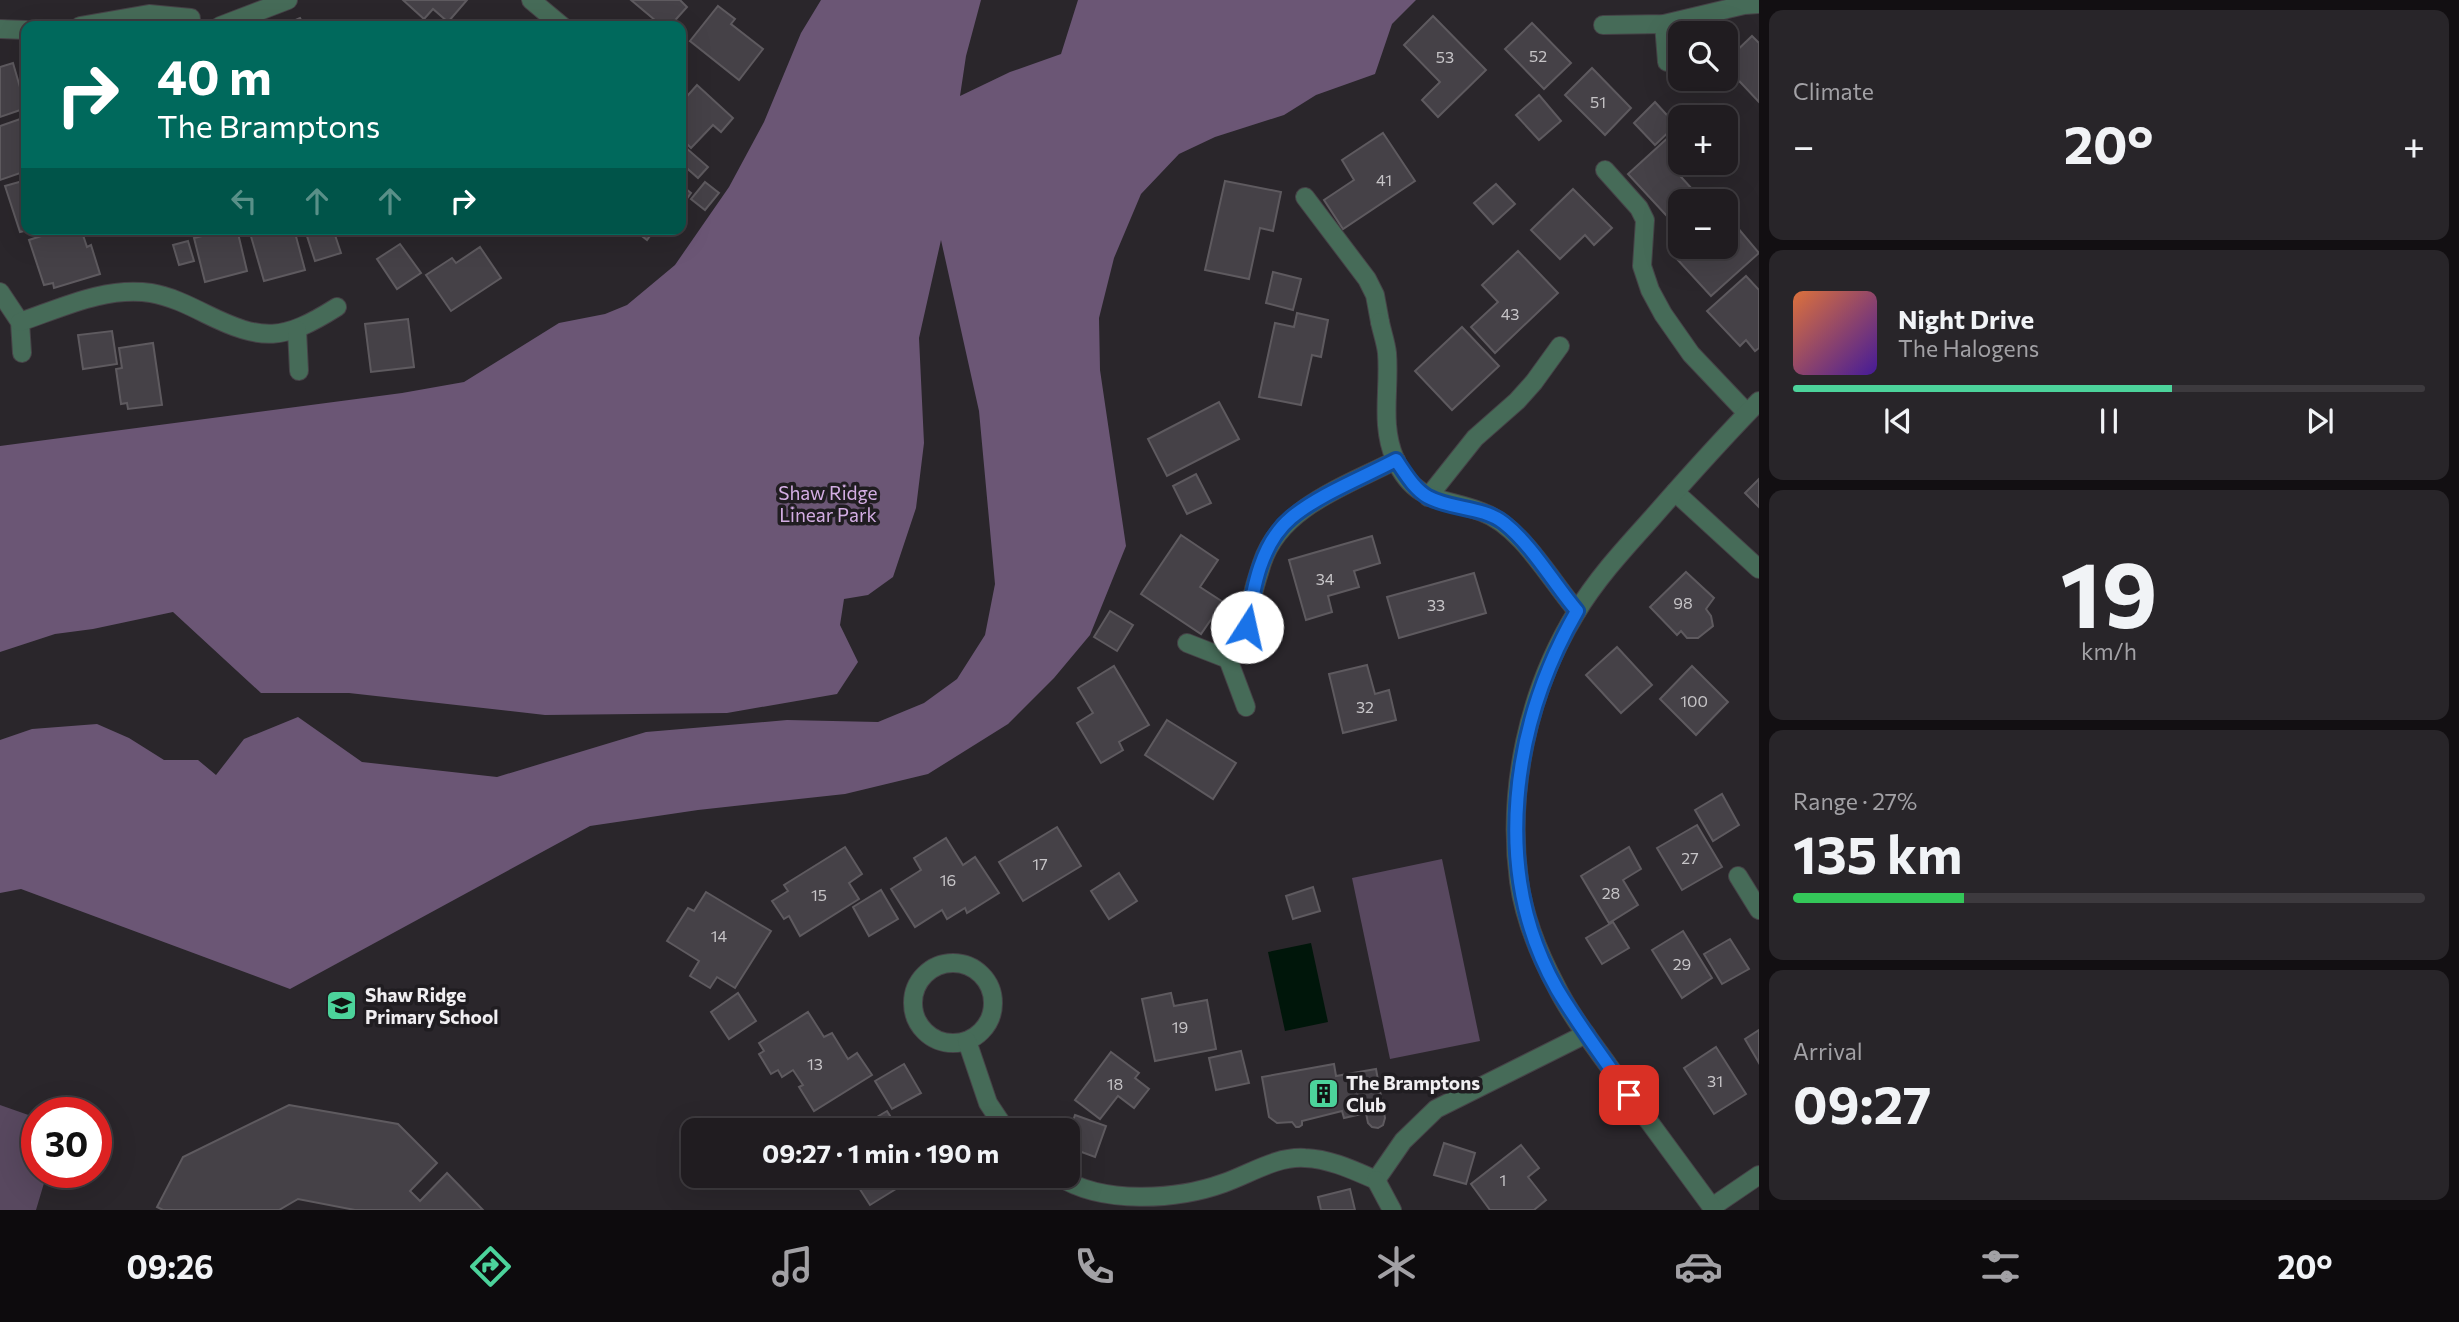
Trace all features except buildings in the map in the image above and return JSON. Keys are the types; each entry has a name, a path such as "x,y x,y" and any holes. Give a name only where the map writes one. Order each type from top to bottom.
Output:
{"street":[{"path":"233,21 288,0"},
{"path":"531,0 556,21"},
{"path":"1603,25 1664,24 1744,5 1759,4"},
{"path":"98,21 148,7 194,21"},
{"path":"1664,24 1667,62"},
{"path":"0,29 21,30"},
{"path":"1605,170 1639,208 1646,220 1642,266 1650,290 1669,323 1691,354 1753,407 1619,555 1577,611 1558,645 1545,676 1525,741 1518,793 1516,843 1519,884 1528,920 1556,988 1586,1034 1713,1209 1759,1175"},
{"path":"1305,197 1367,279 1375,295 1387,352 1387,434 1396,460 1411,482 1428,497 1483,512 1505,524 1577,611"},
{"path":"0,292 20,322 22,354"},
{"path":"20,322 102,295 137,292 153,293 171,299 254,334 280,335 297,330 337,307"},
{"path":"297,330 299,371"},
{"path":"1428,497 1475,438 1534,382 1560,346"},
{"path":"1228,659 1242,640 1247,627 1264,558 1289,519 1307,506 1396,460"},
{"path":"1675,492 1759,569"},
{"path":"1187,643 1228,659 1246,707"},
{"path":"1738,876 1759,910"},
{"path":"953,962 967,965 979,972 988,983 993,996 993,1010 988,1023 979,1034 967,1041 953,1044 939,1041 927,1034 918,1023 913,1010 913,995 918,983 927,972 939,965 953,962"},
{"path":"1376,1180 1403,1141 1436,1109 1586,1034"},
{"path":"967,1041 988,1103 998,1118"},
{"path":"1080,1186 1103,1193 1149,1198 1190,1193 1224,1184 1270,1164 1305,1158 1341,1165 1376,1180 1392,1210"}],"shaded area":[{"path":"1442,859 1480,1041 1390,1059 1352,878"},
{"path":"1311,943 1328,1022 1285,1031 1268,952"},
{"path":"0,1105 21,1112 21,1188 43,1188 36,1210 0,1210"}],"green space":[{"name":"Shaw Ridge Linear Park","path":"821,0 981,0 966,56 960,96 1010,72 1061,54 1078,0 1416,0 1392,24 1375,74 1316,95 1284,115 1215,137 1179,154 1141,194 1114,258 1099,318 1100,370 1126,546 1090,635 1054,678 1008,724 928,774 845,794 698,810 590,826 290,989 21,889 0,893 0,740 32,729 97,724 129,738 164,760 198,760 216,775 244,739 298,717 362,762 497,777 646,732 787,720 878,722 924,703 957,679 985,635 995,584 979,411 941,240 919,338 924,443 916,508 893,577 868,595 844,599 840,625 858,662 837,694 727,713 545,715 349,693 261,693 173,612 55,634 0,652 0,446 402,393 464,382 559,323 605,314 627,305 675,265 729,187 764,122 801,33"}],"place":[{"name":"Shaw Ridge Primary School","path":"342,1006"},
{"name":"The Bramptons Club","path":"1323,1094"}],"route":[{"path":"1247,627 1264,558 1289,519 1307,506 1396,460 1411,482 1428,497 1483,512 1505,524 1541,564 1577,611 1545,676 1524,745 1516,843 1519,884 1528,920 1556,988 1629,1095"}]}
